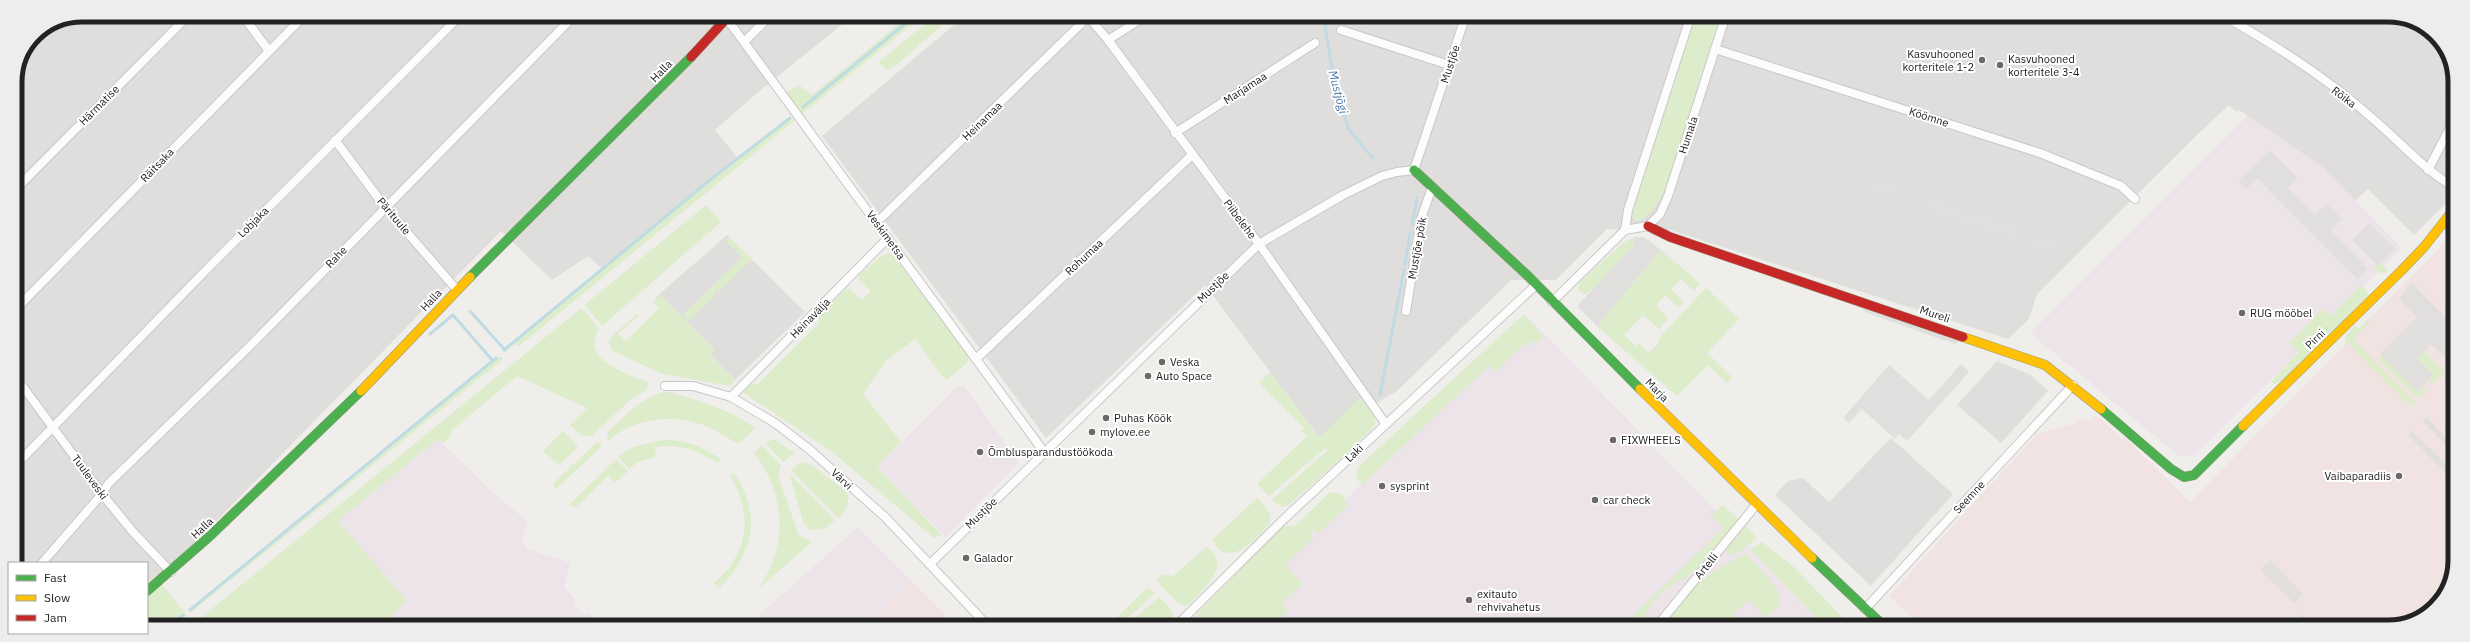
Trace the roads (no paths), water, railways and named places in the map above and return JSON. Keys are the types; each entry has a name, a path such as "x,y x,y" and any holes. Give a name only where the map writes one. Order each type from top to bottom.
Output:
{"street":[{"name":"Härmatise","path":"22,183 182,22"},
{"path":"247,22 269,51"},
{"name":"Räitsaka","path":"22,303 298,22"},
{"name":"Lobjaka","path":"22,459 335,140 454,22"},
{"name":"Rahe","path":"43,562 102,494 108,484 253,343 568,22"},
{"name":"Halla","path":"148,589 171,572 378,374 457,290 671,78 723,22"},
{"name":"Veskimetsa","path":"728,22 1044,452"},
{"path":"744,42 764,22"},
{"name":"Heinamaa","path":"876,223 1083,22"},
{"name":"Piibelehe","path":"1093,22 1108,40 1175,133 1259,244 1385,423"},
{"path":"1108,40 1136,22"},
{"name":"Mustjõe","path":"930,564 1259,244 1343,195 1382,176 1414,170 1464,22"},
{"path":"1626,230 1628,210 1689,22"},
{"name":"Humala","path":"1648,226 1660,214 1668,196 1724,22"},
{"name":"Rõika","path":"2234,22 2258,36 2354,104 2428,170 2448,183"},
{"path":"1341,30 1449,65"},
{"name":"Marjamaa","path":"1175,133 1315,43"},
{"name":"Köömne","path":"1715,49 2040,153 2121,186 2135,199"},
{"path":"2428,170 2448,131"},
{"name":"Pärituule","path":"335,140 385,207 457,290"},
{"name":"Rohumaa","path":"976,359 1192,155"},
{"name":"Marja","path":"1414,170 1536,285 1756,505 1878,620"},
{"name":"Mustjõe põik","path":"1406,311 1421,219 1432,187"},
{"name":"Pirni","path":"2184,477 2194,475 2386,287 2424,247 2448,216"},
{"path":"1552,302 1626,230 1648,226"},
{"name":"Mureli","path":"1648,226 1677,240 2045,365 2073,385 2171,469 2184,477"},
{"name":"Heinavälja","path":"731,397 888,238"},
{"name":"Laki","path":"1182,620 1284,519 1385,423 1536,285"},
{"name":"Tuuleveski","path":"22,385 102,494 133,532 171,572"},
{"name":"Seemne","path":"1865,609 2073,385"},
{"name":"Värvi","path":"664,386 693,386 731,397 775,423 809,449 885,517 982,620"},
{"name":"Artelli","path":"1662,620 1756,505"}],"waterway":[{"path":"803,107 907,22"},
{"name":"Mustjõgi","path":"1324,22 1334,81 1349,130 1373,158"},
{"path":"504,350 715,176 790,118"},
{"path":"1412,225 1417,197"},
{"path":"1405,264 1410,234"},
{"path":"1380,395 1404,270"},
{"path":"470,311 504,349"},
{"path":"430,334 453,315 493,361"},
{"path":"190,610 496,358"},
{"path":"177,620 183,615"}],"place":[{"name":"Kasvuhooned korteritele 1-2","path":"1982,60"},
{"name":"Kasvuhooned korteritele 3-4","path":"2000,65"},
{"name":"RUG mööbel","path":"2242,313"},
{"name":"Veska","path":"1162,362"},
{"name":"Auto Space","path":"1148,376"},
{"name":"Puhas Köök","path":"1106,418"},
{"name":"mylove.ee","path":"1092,432"},
{"name":"FIXWHEELS","path":"1613,440"},
{"name":"Õmblusparandustöökoda","path":"980,452"},
{"name":"Vaibaparadiis","path":"2399,476"},
{"name":"sysprint","path":"1382,486"},
{"name":"car check","path":"1595,500"},
{"name":"Galador","path":"966,558"},
{"name":"exitauto rehvivahetus","path":"1469,600"}]}
